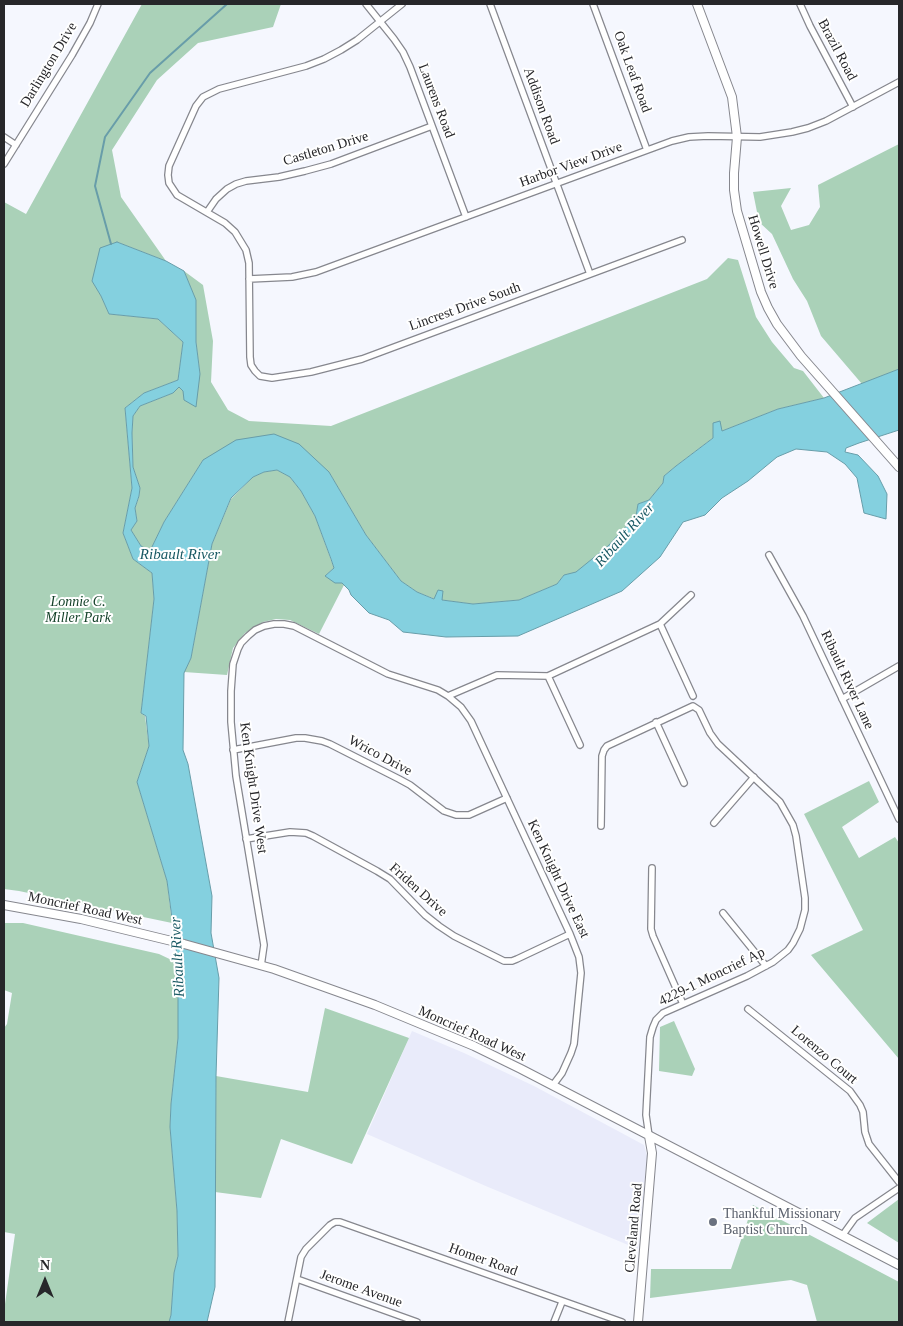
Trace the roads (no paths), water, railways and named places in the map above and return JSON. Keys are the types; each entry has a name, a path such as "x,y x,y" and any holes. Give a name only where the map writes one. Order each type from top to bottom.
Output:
{"main road":[{"name":"Howell Drive","path":"697,4 732,97 737,136 734,190 740,220 761,292 777,324 801,356 899,467"},
{"name":"Moncrief Road West","path":"4,905 133,931 261,966 324,987 416,1022 474,1046 553,1085 899,1265"},
{"name":"Cleveland Road","path":"638,1322 652,1153 649,1136"}],"street":[{"name":"Darlington Drive","path":"4,164 72,55 90,23 98,4"},
{"name":"Laurens Road","path":"366,4 403,52 466,217"},
{"path":"249,279 249,263 246,250 235,232 177,195 169,183 169,166 196,106 203,97 219,89 306,66 324,59 357,40 402,4"},
{"name":"Addison Road","path":"490,4 590,274"},
{"name":"Oak Leaf Road","path":"593,4 648,150"},
{"name":"Brazil Road","path":"800,4 853,107"},
{"name":"Harbor View Drive","path":"249,279 292,277 316,272 672,141 690,137 760,137 792,132 826,121 899,82"},
{"name":"Castleton Drive","path":"206,212 216,199 236,184 278,177 331,164 432,126"},
{"path":"4,138 16,145"},
{"name":"Lincrest Drive South","path":"249,279 250,365 254,372 260,376 272,378 311,372 362,359 682,240"},
{"name":"Ribault River Lane","path":"768,555 803,616 899,819"},
{"path":"448,696 497,675 548,676 660,624 692,595"},
{"name":"Ken Knight Drive West","path":"261,966 264,945 232,750 231,691 233,664 241,643 255,630 264,626 284,624 294,626 388,674 438,690 448,696"},
{"path":"660,624 693,696"},
{"path":"842,699 899,666"},
{"path":"548,676 580,745"},
{"name":"Ken Knight Drive East","path":"448,696 471,721 579,957 581,968 571,1053 562,1073 553,1085"},
{"name":"4229-1 Moncrief Ap","path":"649,1136 646,1115 650,1037 656,1020 663,1013 766,966 788,950 793,943 803,918 805,898 796,836 793,825 780,802 718,744 695,706 690,706 656,722"},
{"path":"601,826 602,756 604,750 610,744 656,722 684,783"},
{"name":"Wrico Drive","path":"232,750 296,738 322,741 410,786 444,812 456,815 469,814 507,798"},
{"path":"714,823 754,777"},
{"name":"Friden Drive","path":"246,839 290,832 306,833 313,836 362,861 390,879 425,915 454,936 504,961 517,959 570,934"},
{"path":"652,868 651,929 683,1004"},
{"path":"723,913 766,966"},
{"name":"Lorenzo Court","path":"748,1009 850,1091 860,1104 863,1112 869,1144 899,1182"},
{"path":"842,1236 855,1218 899,1188"},
{"name":"Homer Road","path":"297,1279 306,1248 330,1225 340,1222 622,1322"},
{"path":"288,1322 297,1279"},
{"name":"Jerome Avenue","path":"297,1279 416,1322"},
{"path":"554,1322 562,1302"}],"water":[{"name":"Ribault River","path":"117,242 166,261 184,271 196,300 196,342 200,374 196,407 184,400 183,391 179,387 173,393 140,406 133,416 133,467 140,488 135,508 137,521 131,530 141,546 150,551 164,522 203,460 236,440 274,434 299,444 329,472 366,535 401,581 417,592 434,599 438,590 443,591 442,600 473,604 519,600 557,584 564,575 576,572 608,546 636,516 638,504 649,500 663,483 664,476 713,438 713,423 720,421 722,431 778,409 824,398 899,369 899,430 846,448 845,452 858,455 878,476 887,494 886,519 864,513 857,478 845,464 827,452 796,449 777,457 748,481 722,498 705,515 683,522 660,557 622,591 518,636 446,637 403,632 389,620 369,613 342,583 335,583 325,576 334,568 331,559 315,516 301,491 290,477 277,470 264,472 253,477 231,498 212,544 191,658 184,673 183,750 188,764 212,896 211,933 219,978 216,1076 215,1287 207,1322 169,1322 174,1273 178,1256 177,1211 170,1127 178,1038 178,963 167,881 137,782 149,746 146,716 141,713 154,599 152,573 133,559 123,533 132,488 125,408 144,393 178,380 183,342 158,319 109,314 92,281 100,248"}],"waterway":[{"path":"111,244 95,186 105,137 150,73 227,4"}],"place":[{"name":"Thankful Missionary Baptist Church","path":"713,1222"}],"park label":[{"name":"Lonnie C. Miller Park","path":"78,610"}]}
